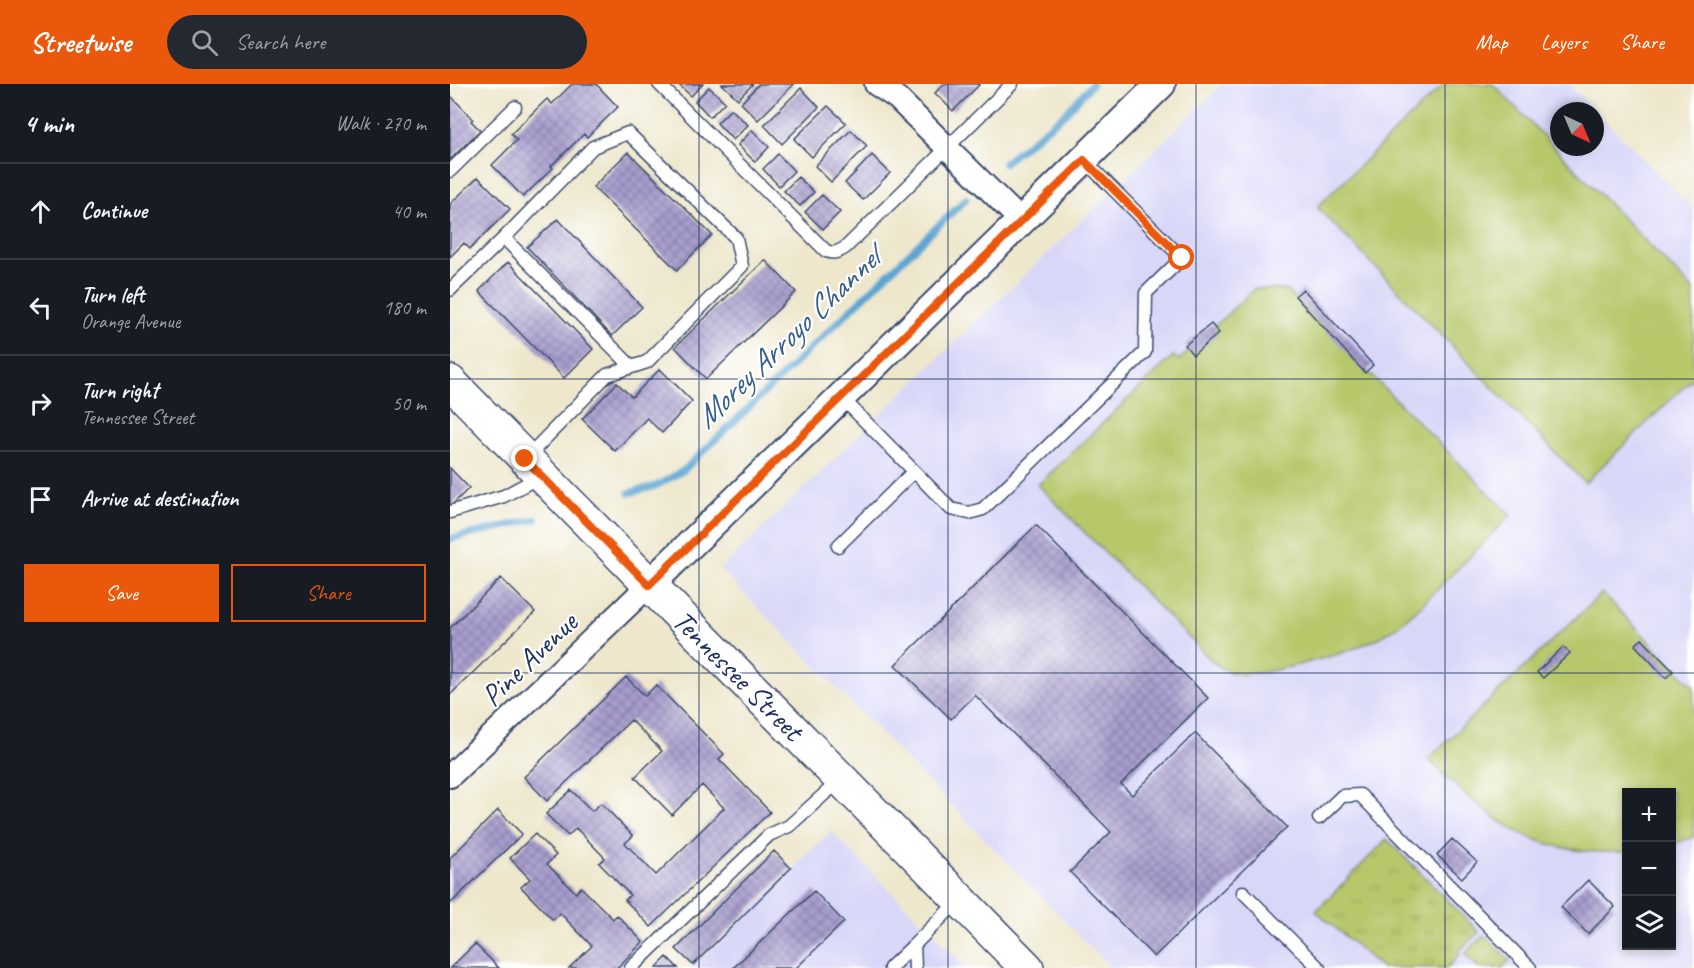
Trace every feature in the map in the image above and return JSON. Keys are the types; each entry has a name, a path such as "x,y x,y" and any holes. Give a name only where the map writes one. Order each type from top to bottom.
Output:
{"main road":[{"name":"Tennessee Street","path":"450,382 1027,968"}],"street":[{"path":"876,84 897,98 1021,221"},
{"path":"649,585 1161,84"},
{"name":"Pine Avenue","path":"450,776 649,585"}],"lane":[{"path":"659,84 826,251 832,253 841,252 1012,84"},
{"path":"450,171 515,107"},
{"path":"450,290 593,147 628,133 736,238 742,266 647,362 607,375 534,467 504,496 450,512"},
{"path":"841,397 951,509 969,513 984,509 1145,352 1146,293 1182,258 1084,160"},
{"path":"504,238 632,367"},
{"path":"838,546 914,471"},
{"path":"631,968 769,835 789,826 840,779"},
{"path":"1319,818 1342,796 1360,795 1530,968"},
{"path":"1243,892 1318,968"},
{"path":"890,968 959,899"},
{"path":"914,945 915,968"}],"shaded area":[{"path":"1223,84 1569,84 1587,102 1550,102 1550,156 1604,156 1604,119 1694,210 1694,962 1688,968 1111,968 720,569"},
{"path":"831,831 967,968 692,968"}],"green space":[{"path":"1444,84 1493,84 1550,143 1550,156 1563,156 1694,291 1694,377 1585,483 1317,207"},
{"path":"1254,289 1286,290 1511,515 1422,605 1397,627 1379,638 1342,653 1302,664 1266,672 1243,674 1229,672 1215,664 1038,485 1173,356 1179,360"},
{"path":"1602,593 1694,687 1694,837 1676,843 1676,788 1622,788 1622,852 1593,852 1564,848 1539,841 1516,831 1494,817 1473,801 1428,759"},
{"path":"1387,839 1479,932 1458,952 1460,955 1447,968 1382,968 1316,911"},
{"path":"1484,935 1510,960 1502,968 1479,968 1465,954"}],"building":[{"path":"572,84 596,84 618,107 587,137 584,134 523,197 492,165 517,140 511,134 547,99 552,104"},
{"path":"678,84 703,84 691,96"},
{"path":"722,84 753,84 738,99"},
{"path":"759,84 794,84 758,120 741,103"},
{"path":"944,84 980,84 953,111 935,93"},
{"path":"709,87 725,102 710,117 695,101"},
{"path":"801,88 819,107 782,144 764,125"},
{"path":"450,95 473,119 471,121 480,130 450,160"},
{"path":"828,106 846,123 812,157 794,139"},
{"path":"731,109 748,125 733,140 717,123"},
{"path":"752,130 769,147 755,162 738,145"},
{"path":"851,130 867,146 831,182 815,166"},
{"path":"628,152 712,235 677,270 593,187"},
{"path":"778,154 794,171 779,186 763,169"},
{"path":"872,155 890,173 863,200 845,183"},
{"path":"478,177 510,209 470,249 464,243 450,257 450,204"},
{"path":"798,177 814,192 800,206 784,191"},
{"path":"822,195 840,212 823,229 805,212"},
{"path":"558,219 642,307 612,336 527,247"},
{"path":"765,260 796,292 706,379 675,347"},
{"path":"508,262 593,349 564,378 479,291"},
{"path":"1303,289 1373,365 1365,373 1295,296"},
{"path":"1211,324 1219,333 1193,355 1185,345"},
{"path":"660,369 692,401 662,433 647,418 615,451 582,419 617,383 632,397"},
{"path":"450,468 469,488 450,507"},
{"path":"1036,525 1208,698 1121,784 1132,795 1195,733 1287,827 1154,957 1070,872 1111,832 975,695 951,719 895,665"},
{"path":"501,578 535,612 450,695 450,628"},
{"path":"1642,639 1673,671 1666,678 1635,645"},
{"path":"1563,647 1570,653 1543,678 1537,672"},
{"path":"626,677 645,696 656,685 724,754 719,759 770,812 651,927 625,900 630,895 599,863 605,858 576,828 568,836 546,814 571,790 592,811 601,803 633,836 625,843 656,875 724,808 702,785 672,815 635,777 662,751 631,720 547,801 524,777"},
{"path":"498,810 522,834 450,904 450,858"},
{"path":"535,834 556,855 547,864 576,893 581,887 613,919 617,915 643,942 617,968 569,968 592,946 560,913 553,920 521,887 530,879 510,858"},
{"path":"1452,839 1477,862 1462,878 1437,855"},
{"path":"774,851 791,868 693,965 676,949"},
{"path":"1588,880 1615,907 1588,934 1561,907"},
{"path":"814,891 844,922 796,968 733,968"},
{"path":"475,944 499,968 450,968"},
{"path":"667,957 678,968 656,968"}],"waterway":[{"name":"Morey Arroyo Channel","path":"1004,163 1066,113 1092,84"},
{"name":"Morey Arroyo Channel","path":"629,493 656,486 684,470 966,199"},
{"name":"Morey Arroyo Channel","path":"450,539 536,519"}],"route":[{"path":"525,459 649,585 1084,160 1182,258"}]}
